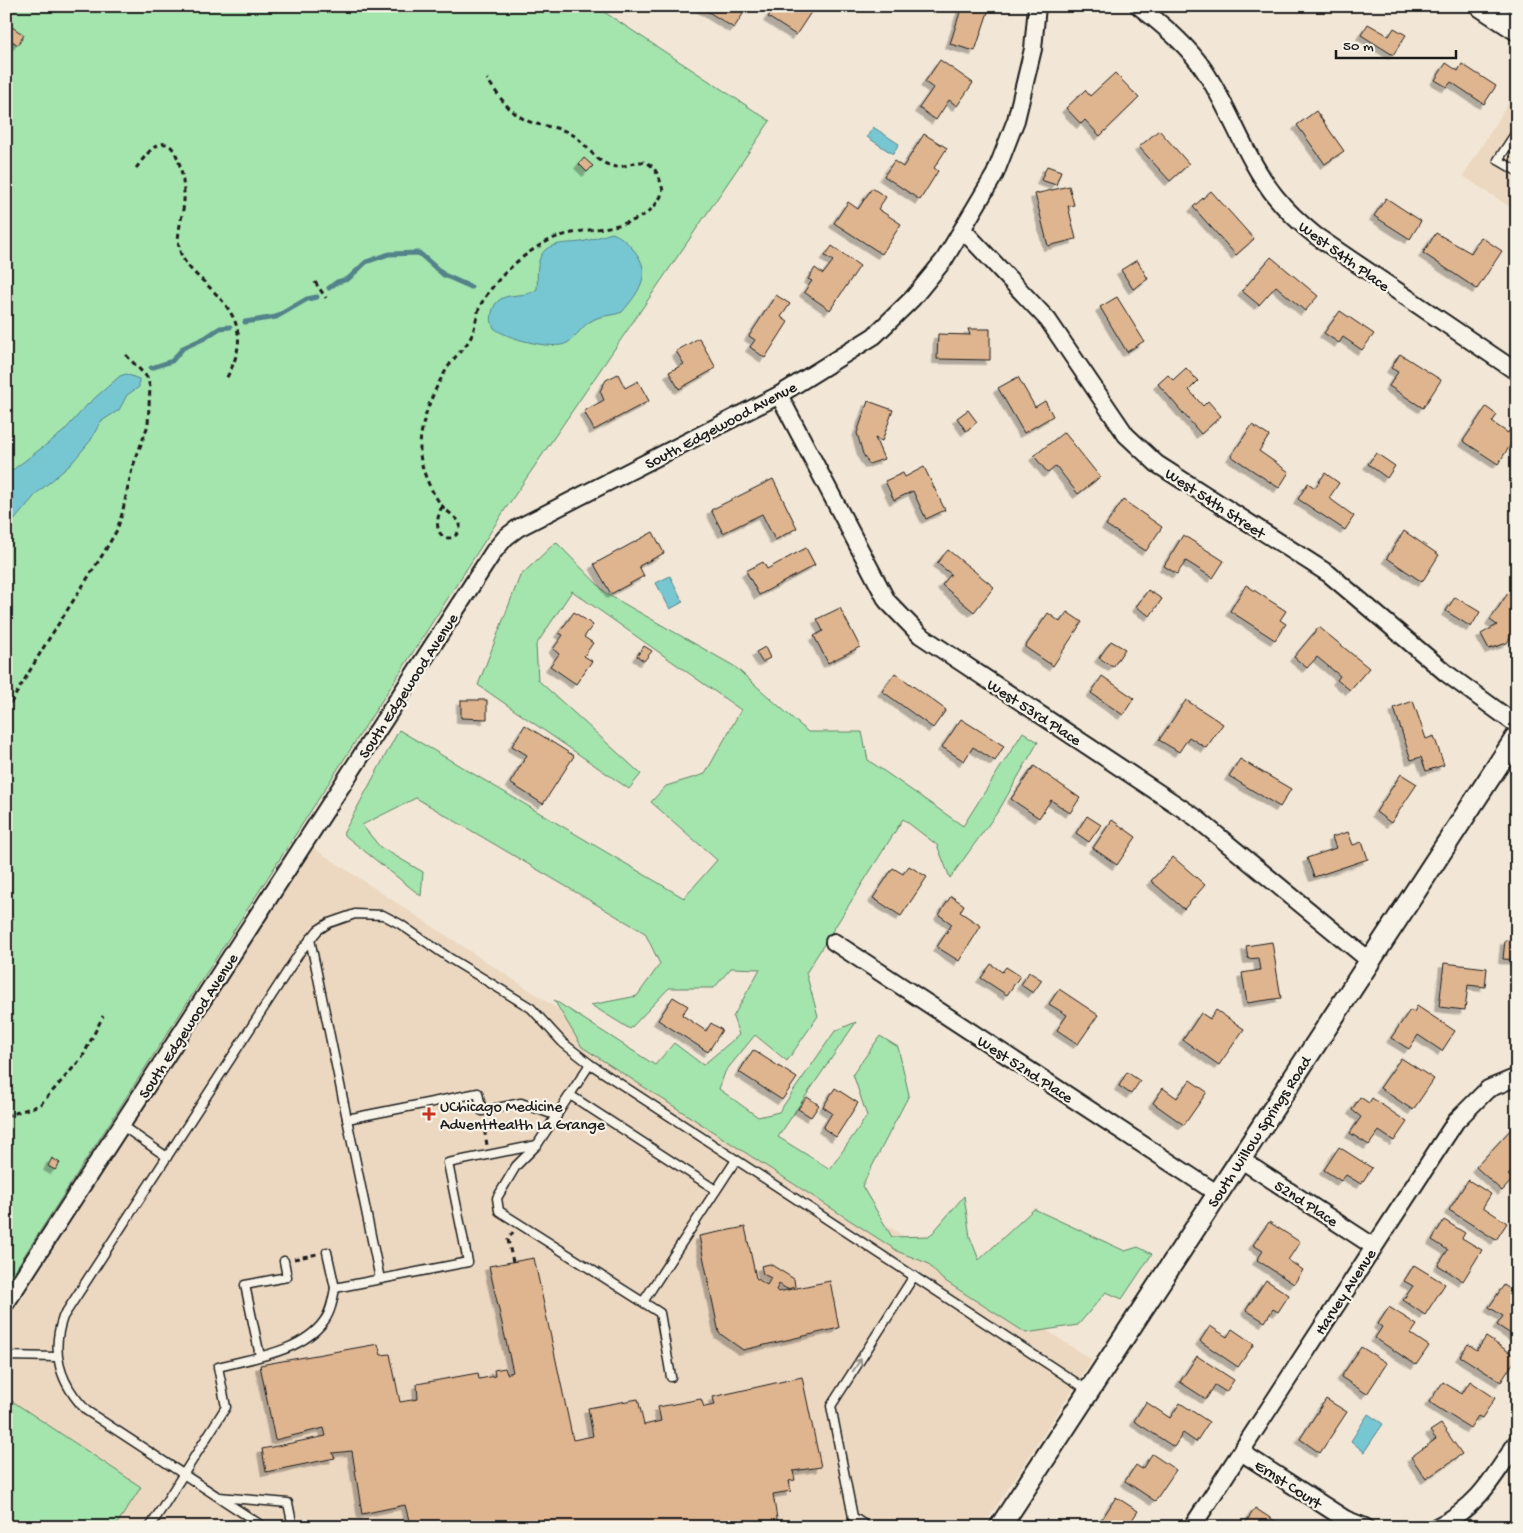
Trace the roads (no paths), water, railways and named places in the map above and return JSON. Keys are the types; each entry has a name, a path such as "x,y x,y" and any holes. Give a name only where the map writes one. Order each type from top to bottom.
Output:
{"main road":[{"path":"1482,6 1517,29"}],"street":[{"name":"South Edgewood Avenue","path":"6,1303 398,699 506,537 518,528 778,395 874,336 913,298 944,260 995,174 1016,120 1033,49 1037,6"},
{"name":"West 54th Place","path":"1140,6 1182,42 1204,70 1256,167 1274,195 1294,218 1316,236 1517,372"},
{"name":"West 54th Street","path":"963,230 1048,320 1126,435 1157,464 1329,574 1446,673 1517,725"},
{"name":"West 53rd Place","path":"778,395 887,601 920,635 1195,817 1370,960"},
{"name":"South Willow Springs Road","path":"1000,1527 1517,736"},
{"name":"West 52nd Place","path":"834,942 1218,1194"},
{"name":"Harvey Avenue","path":"1192,1527 1456,1121 1488,1089 1517,1077"},
{"name":"52nd Place","path":"1240,1159 1373,1246"},
{"path":"1436,1527 1454,1519 1473,1503 1489,1484 1517,1442"},
{"name":"Ernst Court","path":"1241,1452 1345,1519 1365,1527"}],"lane":[{"path":"1517,131 1498,160 1517,171"},
{"path":"264,1527 87,1411 70,1391 57,1357 59,1329 63,1317 300,952 310,939 329,923 355,914 382,916 400,924 451,959 531,1008 563,1043 590,1064 1089,1391"},
{"path":"310,939 380,1279"},
{"path":"590,1064 537,1146 516,1166 497,1198 499,1210 660,1313 671,1377"},
{"path":"347,1119 478,1093 482,1111 521,1103 557,1116"},
{"path":"570,1095 716,1190"},
{"path":"122,1125 167,1157"},
{"path":"335,1288 468,1262 448,1163 537,1146"},
{"path":"643,1302 736,1160"},
{"path":"150,1527 226,1407 218,1367 260,1356 306,1339 325,1320 332,1304 335,1288 327,1252"},
{"path":"260,1356 245,1285 287,1277 284,1261"},
{"path":"855,1527 831,1406 914,1276"},
{"path":"6,1356 57,1357"},
{"path":"217,1496 288,1503 293,1527"},
{"path":"853,1517 868,1527"}],"water":[{"path":"873,127 899,144 893,154 867,137"},
{"path":"612,233 618,235 631,247 642,264 642,280 639,288 622,312 593,320 571,340 561,345 530,342 508,336 494,328 492,313 499,300 537,289 540,258 547,249 558,244 585,241"},
{"path":"126,374 139,379 139,387 127,395 119,410 100,422 91,440 70,465 37,493 6,530 6,475 63,432 88,404 120,376"},
{"path":"670,576 683,602 670,609 656,583"},
{"path":"1368,1414 1383,1424 1364,1452 1351,1441"}],"waterway":[{"path":"329,288 337,282 348,279 366,262 389,254 419,253 444,275 471,287"},
{"path":"245,322 276,317 307,299 317,297"},
{"path":"151,368 172,361 183,348 205,338 220,328 230,327"}],"place":[{"name":"UChicago Medicine AdventHealth La Grange","path":"429,1114"}]}
